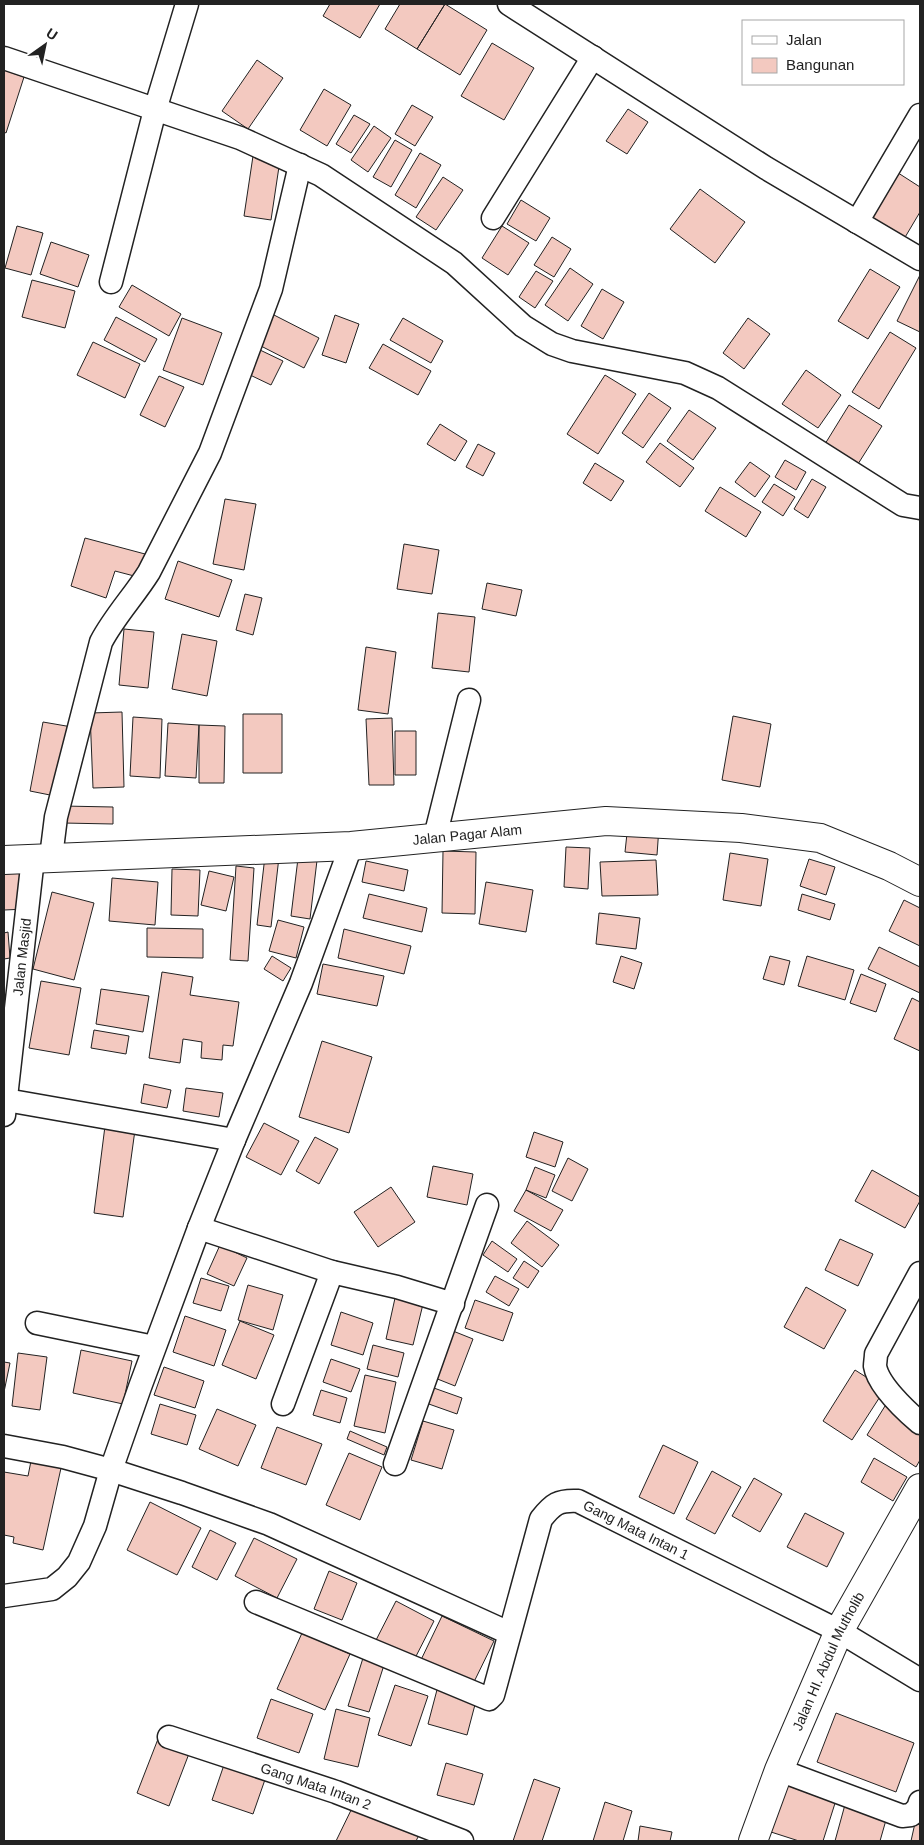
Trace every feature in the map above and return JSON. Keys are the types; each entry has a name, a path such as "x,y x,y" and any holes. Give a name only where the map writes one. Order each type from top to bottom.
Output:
{"street":[{"path":"111,282 155,110 187,4"},
{"path":"509,4 766,168 920,259"},
{"path":"493,218 593,57"},
{"path":"4,58 240,138 321,175 454,263 523,326 552,344 572,351 685,373 718,388 903,505 920,508"},
{"path":"858,222 920,116"},
{"name":"Jalan Masjid","path":"5,1107 42,858 56,817 101,642 110,624 149,572 210,453 271,289 300,166"},
{"path":"435,837 470,700"},
{"name":"Jalan Pagar Alam","path":"4,860 351,846 606,821 741,828 820,838 889,866 920,882"},
{"path":"4,1596 52,1589 67,1577 79,1562 95,1526 111,1470 154,1347 199,1228 234,1140 301,983 351,846"},
{"path":"5,1107 234,1140"},
{"path":"396,1464 487,1204"},
{"path":"199,1228 332,1272 397,1287 453,1304"},
{"path":"283,1404 332,1272"},
{"path":"920,1273 876,1354 875,1367 881,1382 920,1423"},
{"path":"37,1324 154,1347"},
{"path":"4,1446 63,1456 111,1470 269,1524 509,1632"},
{"name":"Jalan HI. Abdul Mutholib","path":"753,1841 779,1770 839,1631 920,1488"},
{"name":"Gang Mata Intan 1","path":"256,1602 489,1699 493,1695 541,1519 551,1507 564,1500 578,1501 839,1631 920,1680"},
{"name":"Gang Mata Intan 2","path":"169,1737 179,1738 336,1792 462,1841"},
{"path":"779,1770 902,1816 911,1815 918,1808 920,1802"}],"building":[{"path":"330,4 380,4 360,38 323,16"},
{"path":"400,4 445,4 417,49 385,29"},
{"path":"445,4 487,30 460,75 417,49"},
{"path":"492,43 534,68 504,120 461,96"},
{"path":"257,60 283,78 248,129 222,111"},
{"path":"4,70 24,77 6,133 4,132"},
{"path":"324,89 351,105 327,146 300,130"},
{"path":"412,105 433,117 415,146 395,134"},
{"path":"628,109 648,122 627,154 606,141"},
{"path":"354,115 370,124 351,153 336,144"},
{"path":"374,126 391,138 368,172 351,160"},
{"path":"395,140 412,150 391,187 373,177"},
{"path":"420,153 441,165 416,208 395,195"},
{"path":"253,156 280,160 271,220 244,216"},
{"path":"892,169 920,187 920,212 904,239 864,214"},
{"path":"443,177 463,190 436,230 416,217"},
{"path":"700,189 745,222 715,263 670,229"},
{"path":"521,200 550,218 536,241 507,224"},
{"path":"17,226 43,233 31,275 5,268"},
{"path":"502,226 529,243 508,275 482,258"},
{"path":"552,237 571,249 554,277 534,265"},
{"path":"51,242 89,255 78,287 40,274"},
{"path":"570,268 593,284 568,321 545,305"},
{"path":"870,269 900,287 868,339 838,321"},
{"path":"536,271 553,281 535,308 519,297"},
{"path":"920,275 920,332 897,321"},
{"path":"32,280 75,291 65,328 22,317"},
{"path":"132,285 181,314 169,336 119,307"},
{"path":"602,289 624,302 603,339 581,326"},
{"path":"274,315 319,338 304,368 259,345"},
{"path":"335,315 359,324 346,363 322,355"},
{"path":"116,317 157,339 145,362 104,340"},
{"path":"182,318 222,333 203,385 163,370"},
{"path":"403,318 443,341 431,363 390,340"},
{"path":"748,318 770,334 744,369 723,353"},
{"path":"890,332 916,348 879,409 852,392"},
{"path":"93,342 140,364 125,398 77,375"},
{"path":"383,344 431,371 418,395 369,368"},
{"path":"260,350 283,361 271,385 248,374"},
{"path":"806,370 841,395 818,428 782,404"},
{"path":"605,375 636,394 598,454 567,434"},
{"path":"159,376 184,387 165,427 140,415"},
{"path":"649,393 671,408 643,448 622,433"},
{"path":"849,405 882,426 858,464 825,444"},
{"path":"689,410 716,428 693,460 667,441"},
{"path":"440,424 467,441 455,461 427,444"},
{"path":"660,443 694,468 680,487 646,462"},
{"path":"478,444 495,453 483,476 466,467"},
{"path":"785,460 806,472 796,490 775,477"},
{"path":"750,462 770,476 755,497 735,482"},
{"path":"595,463 624,481 611,501 583,483"},
{"path":"812,479 826,487 808,518 794,509"},
{"path":"774,484 795,497 783,516 762,502"},
{"path":"720,487 761,512 746,537 705,511"},
{"path":"225,499 256,504 244,570 213,564"},
{"path":"85,538 145,554 138,577 115,571 106,598 71,586"},
{"path":"404,544 439,550 432,594 397,589"},
{"path":"178,561 232,580 219,617 165,599"},
{"path":"487,583 522,590 516,616 482,609"},
{"path":"245,594 262,598 253,635 236,630"},
{"path":"438,613 475,617 469,672 432,668"},
{"path":"124,629 154,632 148,688 119,685"},
{"path":"182,634 217,641 207,696 172,689"},
{"path":"366,647 396,652 388,714 358,710"},
{"path":"122,712 124,787 93,788 90,713"},
{"path":"243,714 282,714 282,773 243,773"},
{"path":"733,716 771,724 760,787 722,780"},
{"path":"133,717 162,719 160,778 130,776"},
{"path":"392,718 394,785 369,785 366,719"},
{"path":"43,722 72,727 60,797 30,791"},
{"path":"168,723 199,725 196,778 165,776"},
{"path":"199,725 225,726 224,783 199,783"},
{"path":"395,731 416,731 416,775 395,775"},
{"path":"63,806 113,807 113,824 63,823"},
{"path":"628,824 659,827 657,855 625,852"},
{"path":"566,847 590,848 588,889 564,887"},
{"path":"299,850 318,852 310,919 291,916"},
{"path":"443,851 476,852 475,914 442,913"},
{"path":"730,853 768,859 761,906 723,900"},
{"path":"265,856 279,857 271,927 257,925"},
{"path":"809,859 835,867 826,895 800,886"},
{"path":"656,860 658,895 602,896 600,862"},
{"path":"366,861 408,870 404,891 362,882"},
{"path":"236,866 254,868 248,961 230,960"},
{"path":"172,869 200,870 198,916 171,915"},
{"path":"26,870 27,909 4,910 4,871"},
{"path":"209,871 234,877 226,911 201,905"},
{"path":"112,878 158,882 155,925 109,921"},
{"path":"486,882 533,890 526,932 479,924"},
{"path":"52,892 94,903 74,980 33,969"},
{"path":"369,894 427,908 422,932 363,918"},
{"path":"802,894 835,904 830,920 798,910"},
{"path":"904,900 920,908 920,946 889,931"},
{"path":"599,913 640,918 636,949 596,944"},
{"path":"278,920 304,927 296,958 269,951"},
{"path":"147,928 203,929 203,958 147,957"},
{"path":"344,929 411,946 404,974 338,958"},
{"path":"8,932 10,958 4,959 4,933"},
{"path":"879,947 920,967 920,993 868,969"},
{"path":"272,956 291,968 283,981 264,969"},
{"path":"621,956 642,963 634,989 613,982"},
{"path":"770,956 790,961 784,985 763,979"},
{"path":"807,956 854,970 845,1000 798,986"},
{"path":"323,964 384,976 377,1006 317,994"},
{"path":"162,972 193,977 190,995 239,1002 233,1046 223,1045 222,1060 201,1058 202,1042 183,1039 180,1063 149,1058"},
{"path":"861,974 886,984 876,1012 850,1003"},
{"path":"41,981 81,988 69,1055 29,1048"},
{"path":"101,989 149,996 143,1032 96,1024"},
{"path":"912,998 920,1002 920,1051 894,1039"},
{"path":"94,1030 129,1036 126,1054 91,1048"},
{"path":"322,1041 372,1057 349,1133 299,1117"},
{"path":"144,1084 171,1090 167,1108 141,1103"},
{"path":"186,1088 223,1093 219,1117 183,1111"},
{"path":"264,1123 299,1141 281,1175 246,1157"},
{"path":"105,1126 135,1130 123,1217 94,1213"},
{"path":"534,1132 563,1142 555,1167 526,1157"},
{"path":"315,1137 338,1149 319,1184 296,1171"},
{"path":"568,1158 588,1169 572,1201 552,1191"},
{"path":"433,1166 473,1174 467,1205 427,1197"},
{"path":"535,1167 555,1175 546,1198 526,1190"},
{"path":"872,1170 920,1197 920,1201 905,1228 855,1201"},
{"path":"391,1187 415,1222 378,1247 354,1212"},
{"path":"526,1190 563,1210 551,1231 514,1211"},
{"path":"527,1221 559,1245 542,1267 511,1243"},
{"path":"840,1239 873,1254 858,1286 825,1270"},
{"path":"492,1241 517,1259 508,1272 483,1255"},
{"path":"220,1245 247,1258 234,1286 207,1274"},
{"path":"524,1261 539,1271 528,1288 513,1278"},
{"path":"495,1276 519,1289 509,1306 486,1292"},
{"path":"201,1278 229,1286 221,1311 193,1303"},
{"path":"248,1285 283,1295 273,1330 238,1320"},
{"path":"806,1287 846,1310 824,1349 784,1327"},
{"path":"397,1289 425,1296 413,1345 386,1339"},
{"path":"475,1300 513,1313 503,1341 465,1328"},
{"path":"341,1312 373,1323 363,1355 331,1345"},
{"path":"185,1316 226,1330 214,1366 173,1352"},
{"path":"240,1321 274,1335 256,1379 222,1365"},
{"path":"448,1329 473,1339 455,1386 430,1376"},
{"path":"373,1345 404,1353 398,1377 367,1369"},
{"path":"81,1350 132,1361 123,1404 73,1393"},
{"path":"18,1353 47,1357 40,1410 12,1406"},
{"path":"331,1359 360,1369 351,1392 323,1382"},
{"path":"4,1362 10,1363 4,1392"},
{"path":"164,1367 204,1381 195,1408 154,1395"},
{"path":"855,1370 885,1389 852,1440 823,1421"},
{"path":"365,1375 396,1382 385,1433 354,1426"},
{"path":"431,1387 462,1398 457,1414 426,1403"},
{"path":"321,1390 347,1398 340,1423 313,1415"},
{"path":"160,1404 196,1415 187,1445 151,1434"},
{"path":"885,1406 920,1429 920,1460 916,1467 867,1435"},
{"path":"217,1409 256,1425 238,1466 199,1449"},
{"path":"423,1421 454,1430 442,1469 411,1460"},
{"path":"277,1427 322,1444 306,1485 261,1468"},
{"path":"350,1431 387,1447 384,1455 347,1439"},
{"path":"663,1445 698,1462 674,1514 639,1497"},
{"path":"349,1453 382,1467 360,1520 326,1505"},
{"path":"874,1458 907,1477 893,1501 861,1482"},
{"path":"31,1461 61,1468 43,1550 13,1543 14,1537 4,1535 4,1472 28,1476"},
{"path":"712,1471 741,1487 715,1534 686,1519"},
{"path":"754,1478 782,1494 760,1532 732,1516"},
{"path":"150,1502 201,1528 177,1575 127,1550"},
{"path":"805,1513 844,1533 827,1567 787,1547"},
{"path":"210,1530 236,1543 217,1580 192,1567"},
{"path":"254,1538 297,1559 277,1598 235,1576"},
{"path":"329,1571 357,1583 342,1620 314,1609"},
{"path":"396,1601 434,1621 411,1666 373,1646"},
{"path":"442,1616 494,1641 471,1688 419,1664"},
{"path":"302,1633 350,1654 325,1710 277,1689"},
{"path":"363,1658 384,1665 369,1712 348,1706"},
{"path":"395,1685 428,1696 411,1746 378,1735"},
{"path":"438,1686 477,1697 467,1735 428,1724"},
{"path":"271,1699 313,1714 299,1753 257,1738"},
{"path":"336,1709 370,1718 358,1767 324,1759"},
{"path":"836,1713 914,1743 896,1792 817,1762"},
{"path":"158,1739 190,1751 169,1806 137,1793"},
{"path":"227,1756 268,1771 253,1814 212,1800"},
{"path":"446,1763 483,1774 474,1805 437,1795"},
{"path":"534,1779 560,1788 542,1841 513,1841"},
{"path":"787,1781 837,1797 823,1841 799,1841 771,1832"},
{"path":"846,1801 888,1813 880,1841 835,1841"},
{"path":"355,1802 420,1833 416,1841 336,1841"},
{"path":"605,1802 632,1811 623,1841 593,1841"},
{"path":"915,1823 920,1825 920,1841 911,1841"},
{"path":"640,1826 672,1832 670,1841 638,1841"}]}
